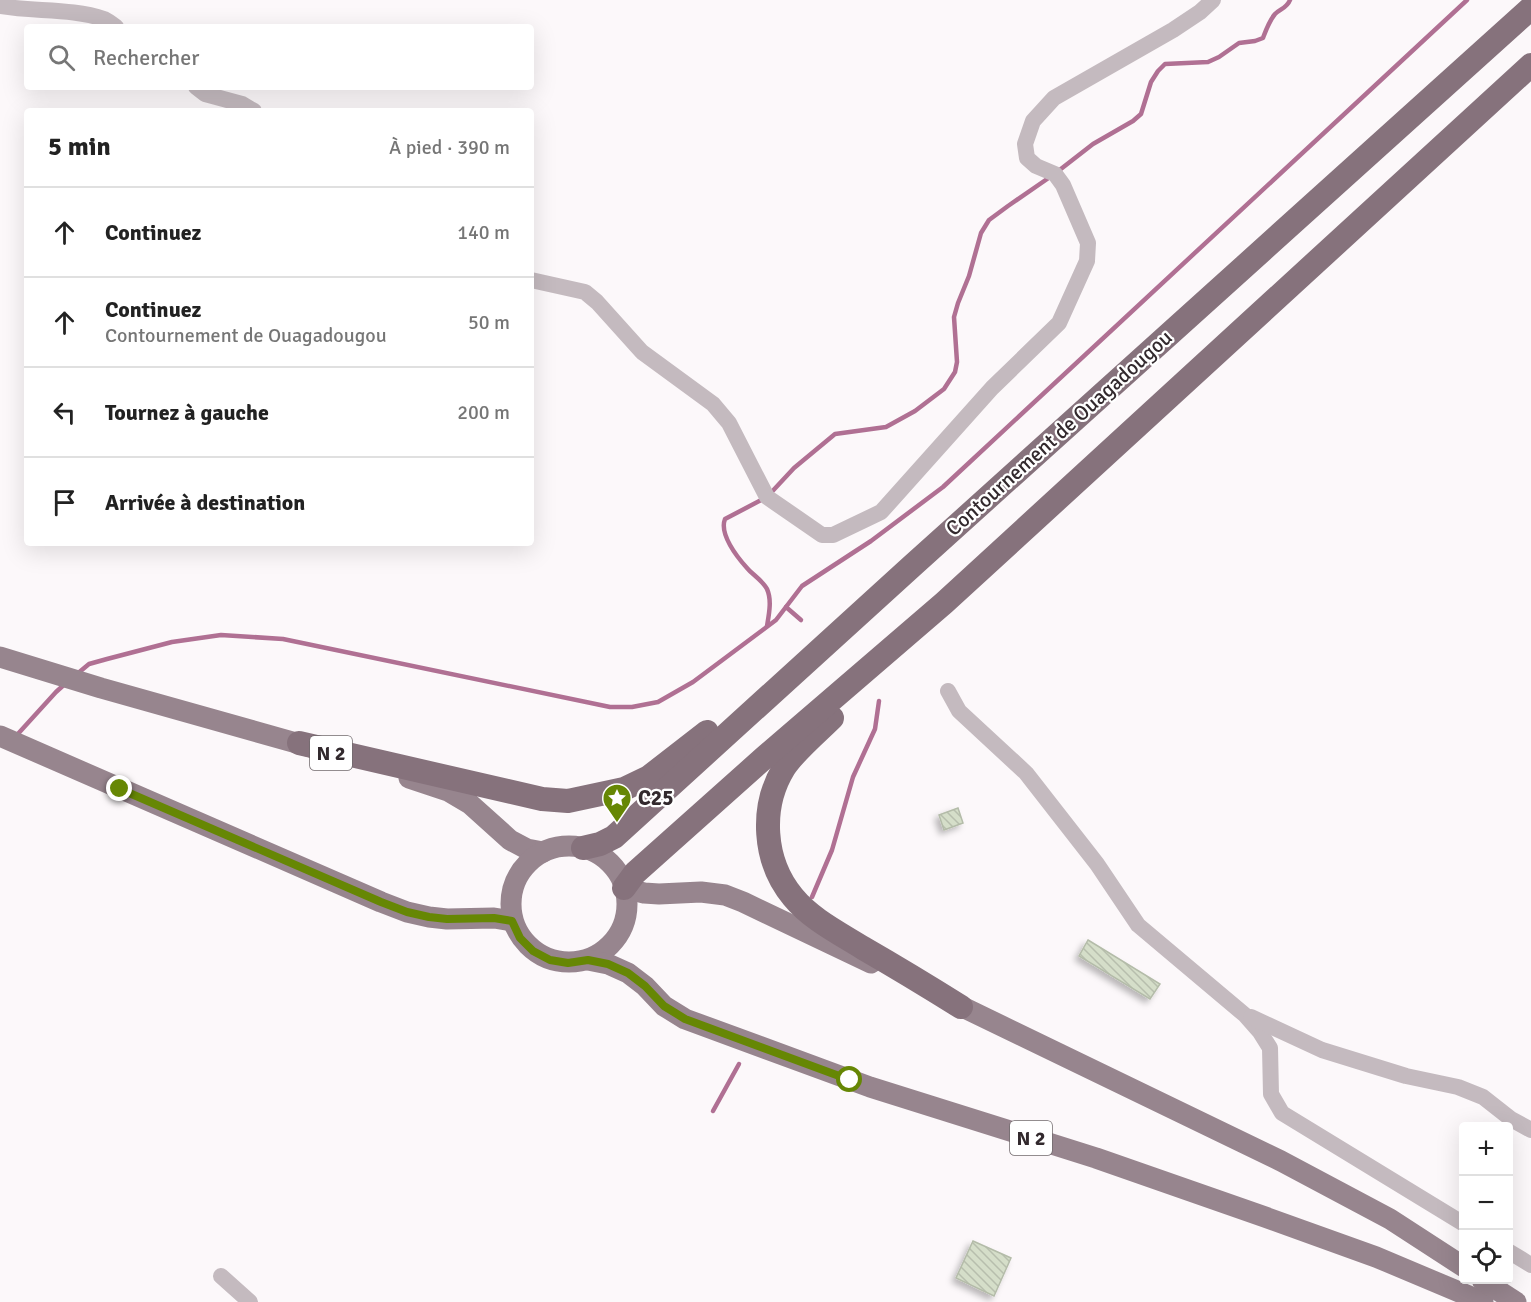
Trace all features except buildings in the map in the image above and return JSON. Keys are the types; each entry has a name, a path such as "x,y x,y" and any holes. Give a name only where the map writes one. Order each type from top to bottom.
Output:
{"highway":[{"name":"Contournement de Ouagadougou","path":"583,848 614,837 1531,8"},
{"path":"624,888 635,873 739,780 944,603 1531,65"},
{"path":"299,743 542,799 568,801 624,789 649,777 675,758 912,566"},
{"path":"944,603 784,768 771,799 768,824 770,849 778,875 801,905 817,920 961,1007"}],"main road":[{"name":"N 2","path":"0,657 101,688 299,743 448,791 470,804 510,840 527,849 543,852"},
{"path":"0,736 370,898 407,912 429,917 494,918 512,921 520,938 533,951 550,960 568,963 588,960"},
{"name":"Contournement de Ouagadougou","path":"512,921 510,903 513,885 522,868 535,856 552,848 571,846 591,850 608,860 621,876 627,895 627,916 619,934 606,950 588,960"},
{"path":"624,888 659,894 701,892 725,895 743,902 1281,1161 1390,1218 1459,1264"},
{"name":"N 2","path":"588,960 608,964 628,973 645,986 664,1006 685,1019 870,1087 1096,1158 1265,1217 1376,1257 1483,1302"},
{"path":"1488,1284 1516,1302"}],"street":[{"path":"534,281 585,292 597,302 642,352 713,404 729,423 766,497 822,536 833,536 881,512 992,388 1059,323 1087,261 1088,243 1063,185 1055,174 1036,166 1027,158 1025,144 1033,121 1054,98 1173,30 1213,0"},
{"path":"0,6 78,13 106,20 112,24"},
{"path":"200,90 205,94 243,104 249,108"},
{"path":"948,691 959,711 1026,773 1097,864 1138,925 1245,1015 1260,1032 1270,1048 1271,1095 1282,1113 1459,1221"},
{"path":"1245,1015 1322,1050 1406,1076 1458,1086 1483,1096 1511,1119 1531,1130"},
{"path":"1513,1254 1531,1265"},
{"path":"220,1276 250,1302"}],"waterway":[{"path":"1057,172 1093,144 1141,114 1151,82 1165,64 1208,62 1239,43 1263,38 1273,17 1290,0"},
{"path":"77,674 89,664 107,659 172,642 221,635 283,639 610,707 632,707 658,702 693,682 776,620 802,586 871,541 943,487 1467,0"},
{"path":"767,626 769,593 763,583 749,571 734,552 724,531 725,519 767,497 794,468 835,434 886,427 915,411 944,389 955,372 957,362 954,317 981,233 989,220 1050,177"},
{"path":"786,607 801,620"},
{"path":"16,736 66,683"},
{"path":"812,897 832,850 853,777 875,729 879,701"},
{"path":"713,1111 739,1064"}],"place":[{"name":"C25","path":"617,824"}],"route":[{"path":"120,789 407,912 447,919 494,918 512,921 520,938 533,951 550,960 568,963 588,960 608,964 628,973 645,986 664,1006 685,1019 850,1080"}]}
